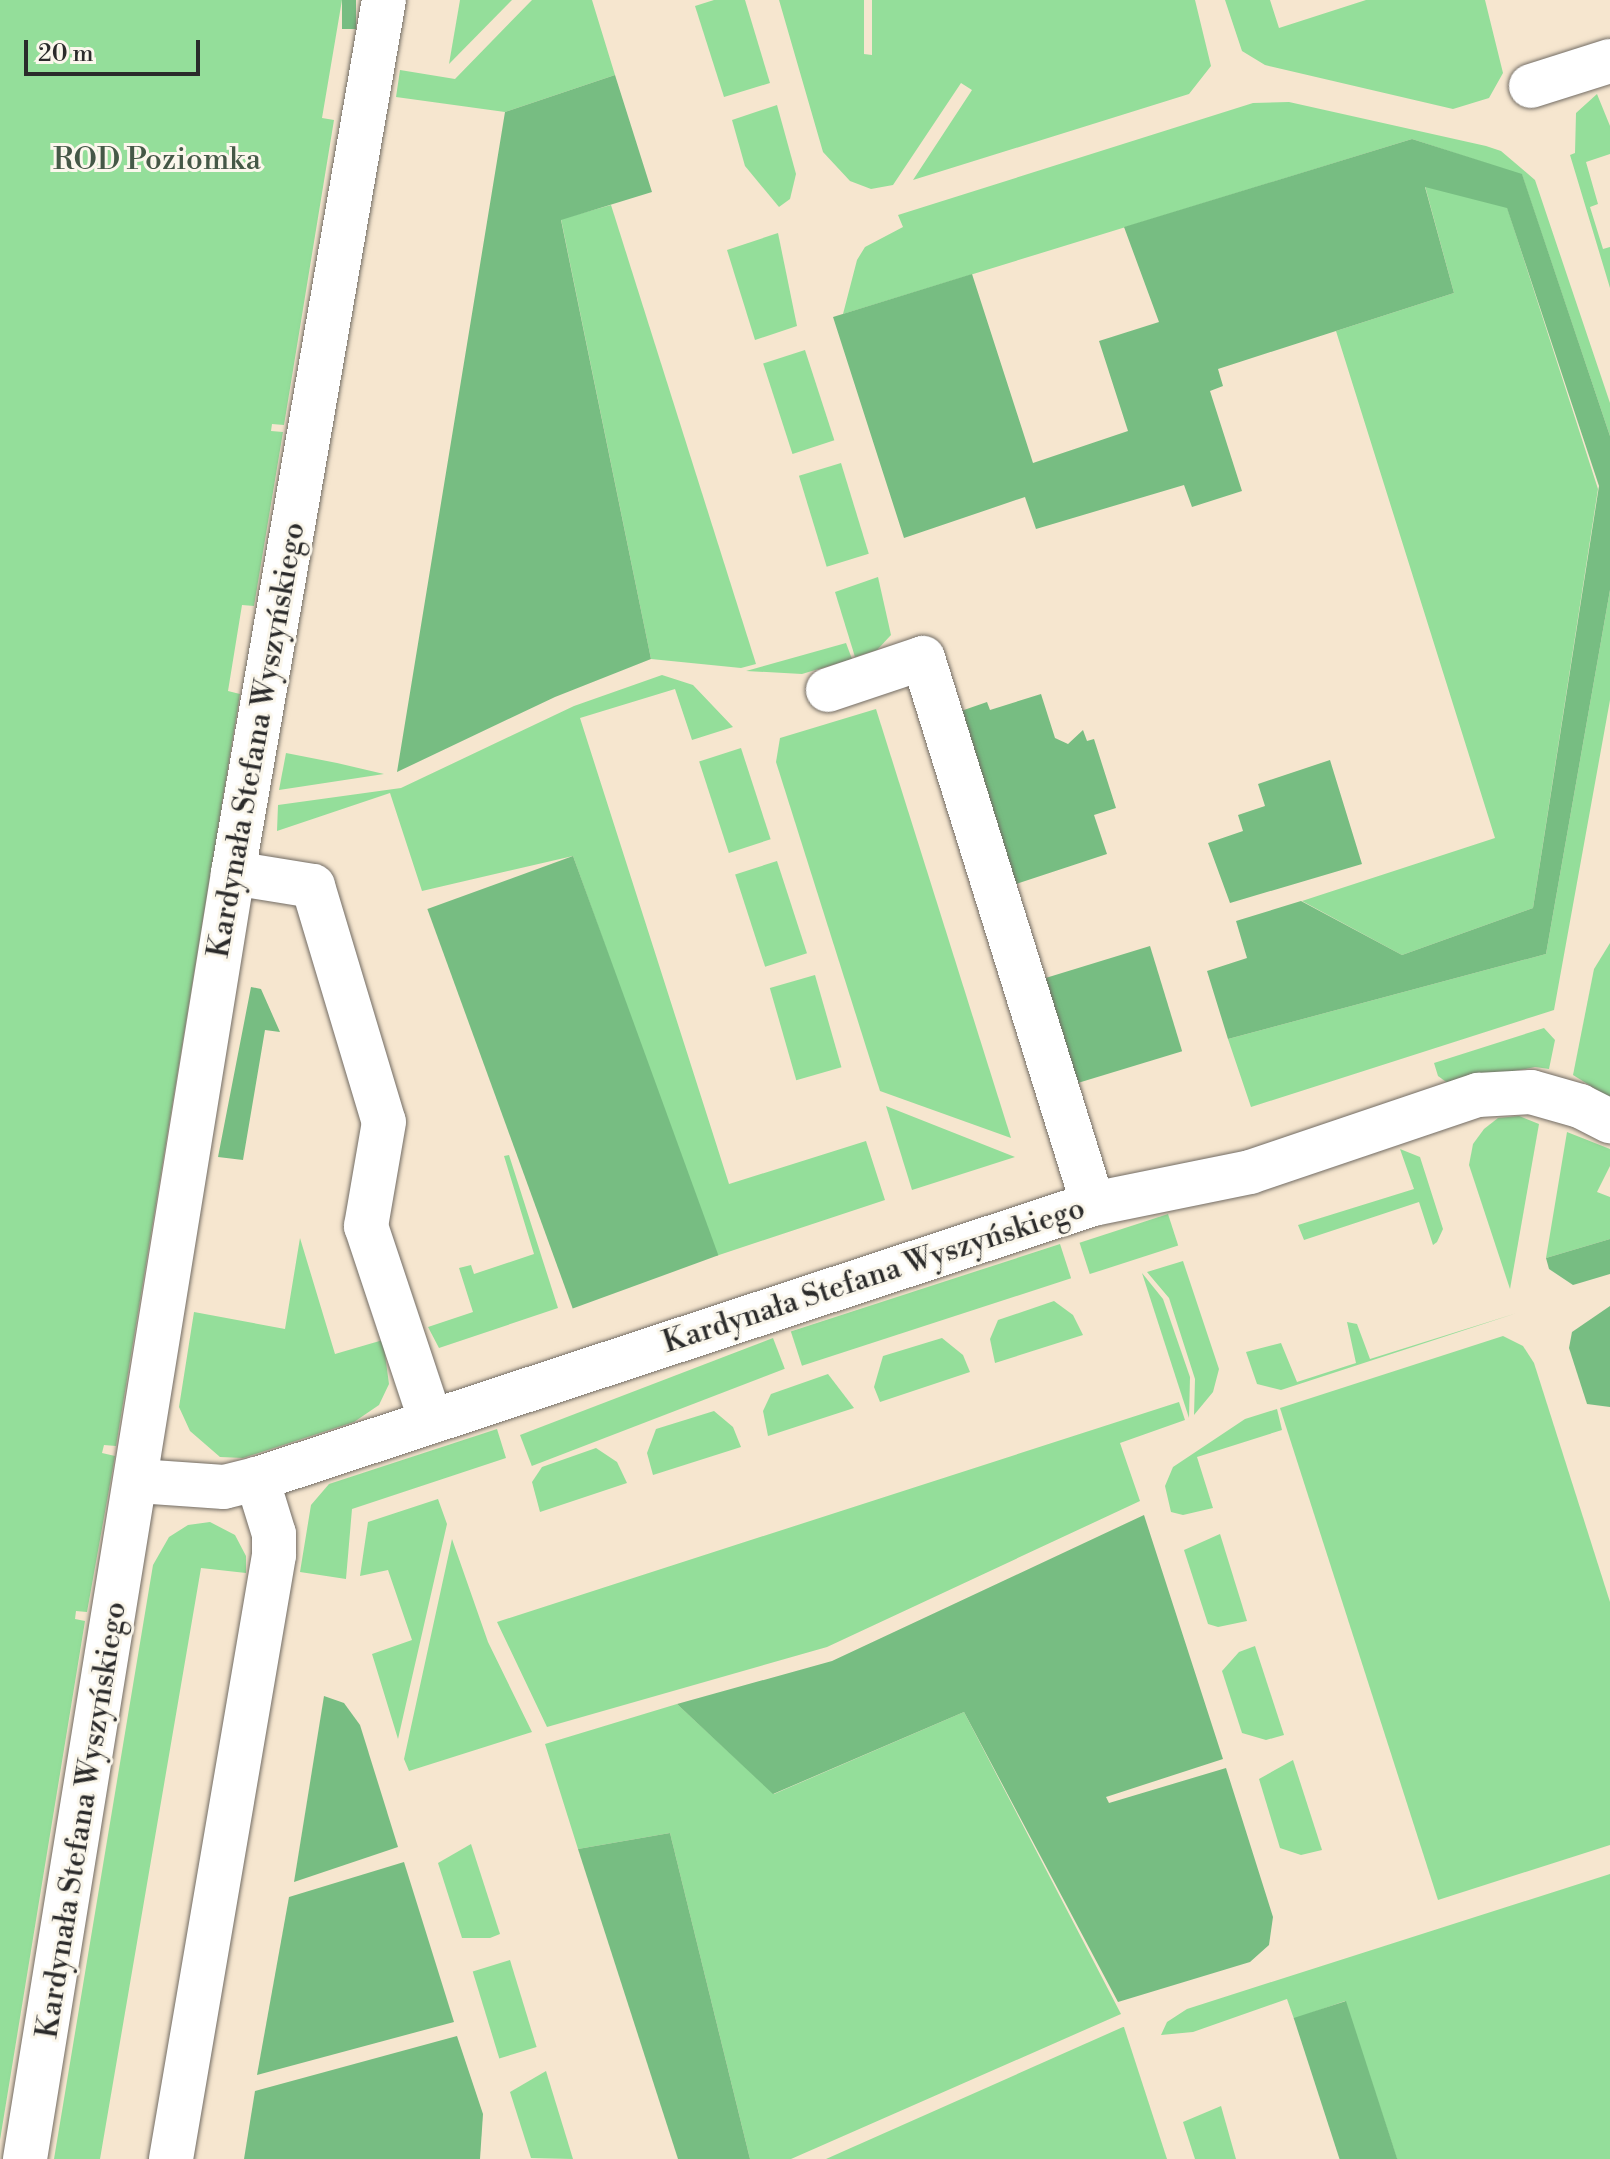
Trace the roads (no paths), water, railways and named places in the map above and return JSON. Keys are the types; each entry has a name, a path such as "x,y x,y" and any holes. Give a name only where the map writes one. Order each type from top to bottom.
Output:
{"street":[{"name":"Kardynała Stefana Wyszyńskiego","path":"25,2159 138,1481 233,873 384,0"},
{"path":"1531,86 1610,61"},
{"path":"828,690 923,658 1093,1204"},
{"path":"233,873 313,886 384,1122 366,1226 431,1421"},
{"name":"Kardynała Stefana Wyszyńskiego","path":"138,1481 224,1487 257,1479 1093,1204 1250,1172 1478,1095 1511,1089 1580,1106 1610,1121"},
{"path":"171,2159 274,1555 274,1534 257,1479"}],"park label":[{"name":"ROD Poziomka","path":"157,160"}]}
